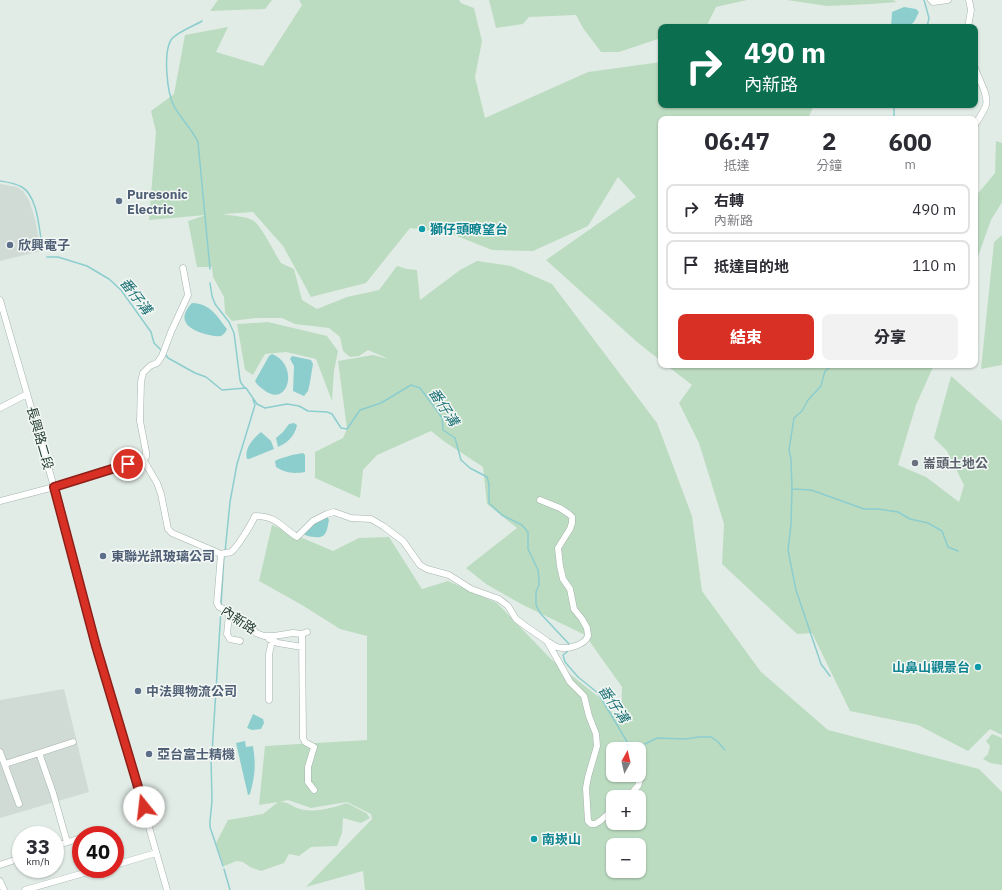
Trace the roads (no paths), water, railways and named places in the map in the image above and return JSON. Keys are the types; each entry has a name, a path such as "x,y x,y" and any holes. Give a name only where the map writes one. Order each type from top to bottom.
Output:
{"street":[{"path":"931,0 933,2 948,0"},
{"path":"969,0 971,10 969,24"},
{"path":"978,76 987,100 985,107 978,119"},
{"path":"0,501 54,487 143,459 146,456 140,421 141,382 143,373 150,366 157,363 162,356 188,295 183,268"},
{"name":"長興路二段","path":"0,300 54,487 96,646 140,792 167,890"},
{"path":"0,408 27,394"},
{"path":"143,459 157,482 168,529 221,554 230,552 236,546 253,522 255,516 261,516 276,521 283,525 289,532 297,536 313,521 334,512 351,518 372,519 403,542 420,565 427,569 448,575 471,589 498,599 508,606 516,619 557,647 572,647 585,642 588,636 587,628 574,609 570,589 563,579 560,566 558,548 570,529 572,517 560,508 540,500"},
{"name":"內新路","path":"221,554 217,603 219,607 224,609 234,620 250,626 256,633 269,638 293,633 304,633 302,647"},
{"path":"229,615 227,634 230,639 240,640"},
{"path":"268,700 269,638 302,647 303,738 305,742 314,747 308,767 308,782 314,790"},
{"path":"547,641 567,678 584,696 598,741 586,788 588,821 590,824 595,824 606,815"},
{"path":"5,764 73,742"},
{"path":"0,752 20,804"},
{"path":"39,753 53,793 67,842"},
{"path":"64,843 72,841"},
{"path":"124,862 156,853"},
{"path":"0,865 12,861"},
{"path":"25,890 72,876"},
{"path":"0,881 4,890"}],"water":[{"path":"904,7 916,9 919,12 912,24 891,24 892,12"},
{"path":"192,303 209,308 227,329 225,333 221,336 213,336 199,332 189,326 186,323 185,314"},
{"path":"272,354 281,359 286,367 288,375 288,383 284,390 279,394 272,394 264,390 255,381 269,356"},
{"path":"292,356 311,360 313,364 308,391 304,396 293,391 294,366 290,359"},
{"path":"294,423 297,425 292,436 278,447 276,438 289,424"},
{"path":"261,432 271,441 274,449 247,459 246,455 248,447"},
{"path":"303,453 305,455 305,472 297,473 283,471 276,467 275,461"},
{"path":"327,516 329,520 326,533 324,535 319,537 310,537 303,534 313,524"},
{"path":"253,714 263,719 264,723 261,729 252,730 247,728"},
{"path":"245,741 246,747 253,746 254,759 253,782 250,794 248,795 236,743"}],"waterway":[{"path":"924,0 929,18 928,24"},
{"path":"202,21 173,37 167,54 167,73 169,92 174,106 198,142 210,269"},
{"path":"894,108 894,116"},
{"name":"番仔溝","path":"0,181 22,187 31,198 35,206 39,222 42,246"},
{"name":"番仔溝","path":"47,257 58,257 87,266 109,279 121,290 151,332 154,343 162,351"},
{"path":"210,283 215,304 229,322 234,333 240,380 245,388"},
{"name":"番仔溝","path":"165,354 168,358 195,373 206,377 222,390 246,388 257,404 265,408 287,404 299,406 308,411 327,412 332,414 341,428 347,429 360,410 381,403 411,385 420,388 442,418 443,430 455,438 461,460 470,468 487,477 489,484 489,503 502,515 522,525 528,532 528,549 538,570 539,579 539,585 536,592 536,605 540,613 569,644 568,646"},
{"path":"829,368 825,371 821,386 808,400 802,411 794,418 789,450 791,459 792,489 791,525 788,550 796,590 821,664 830,676"},
{"path":"225,552 230,502 237,464 255,405 253,400"},
{"path":"792,489 811,490 864,509 878,509 898,512 910,519 928,523 942,531 948,547 958,551"},
{"path":"221,606 224,556"},
{"path":"221,610 211,758 212,801 210,827 223,866"},
{"name":"番仔溝","path":"567,649 567,652 563,655 565,662 578,677 598,693 629,745 641,746 657,738 686,739 711,737 725,750"},
{"path":"224,869 230,890"}],"place":[{"name":"Puresonic Electric","path":"119,201"},
{"name":"獅仔頭暸望台","path":"422,229"},
{"name":"欣興電子","path":"10,245"},
{"name":"崙頭土地公","path":"915,463"},
{"name":"東聯光訊玻璃公司","path":"103,556"},
{"name":"山鼻山觀景台","path":"978,667"},
{"name":"中法興物流公司","path":"138,691"},
{"name":"亞台富士精機","path":"149,754"},
{"name":"南崁山","path":"534,839"}]}
